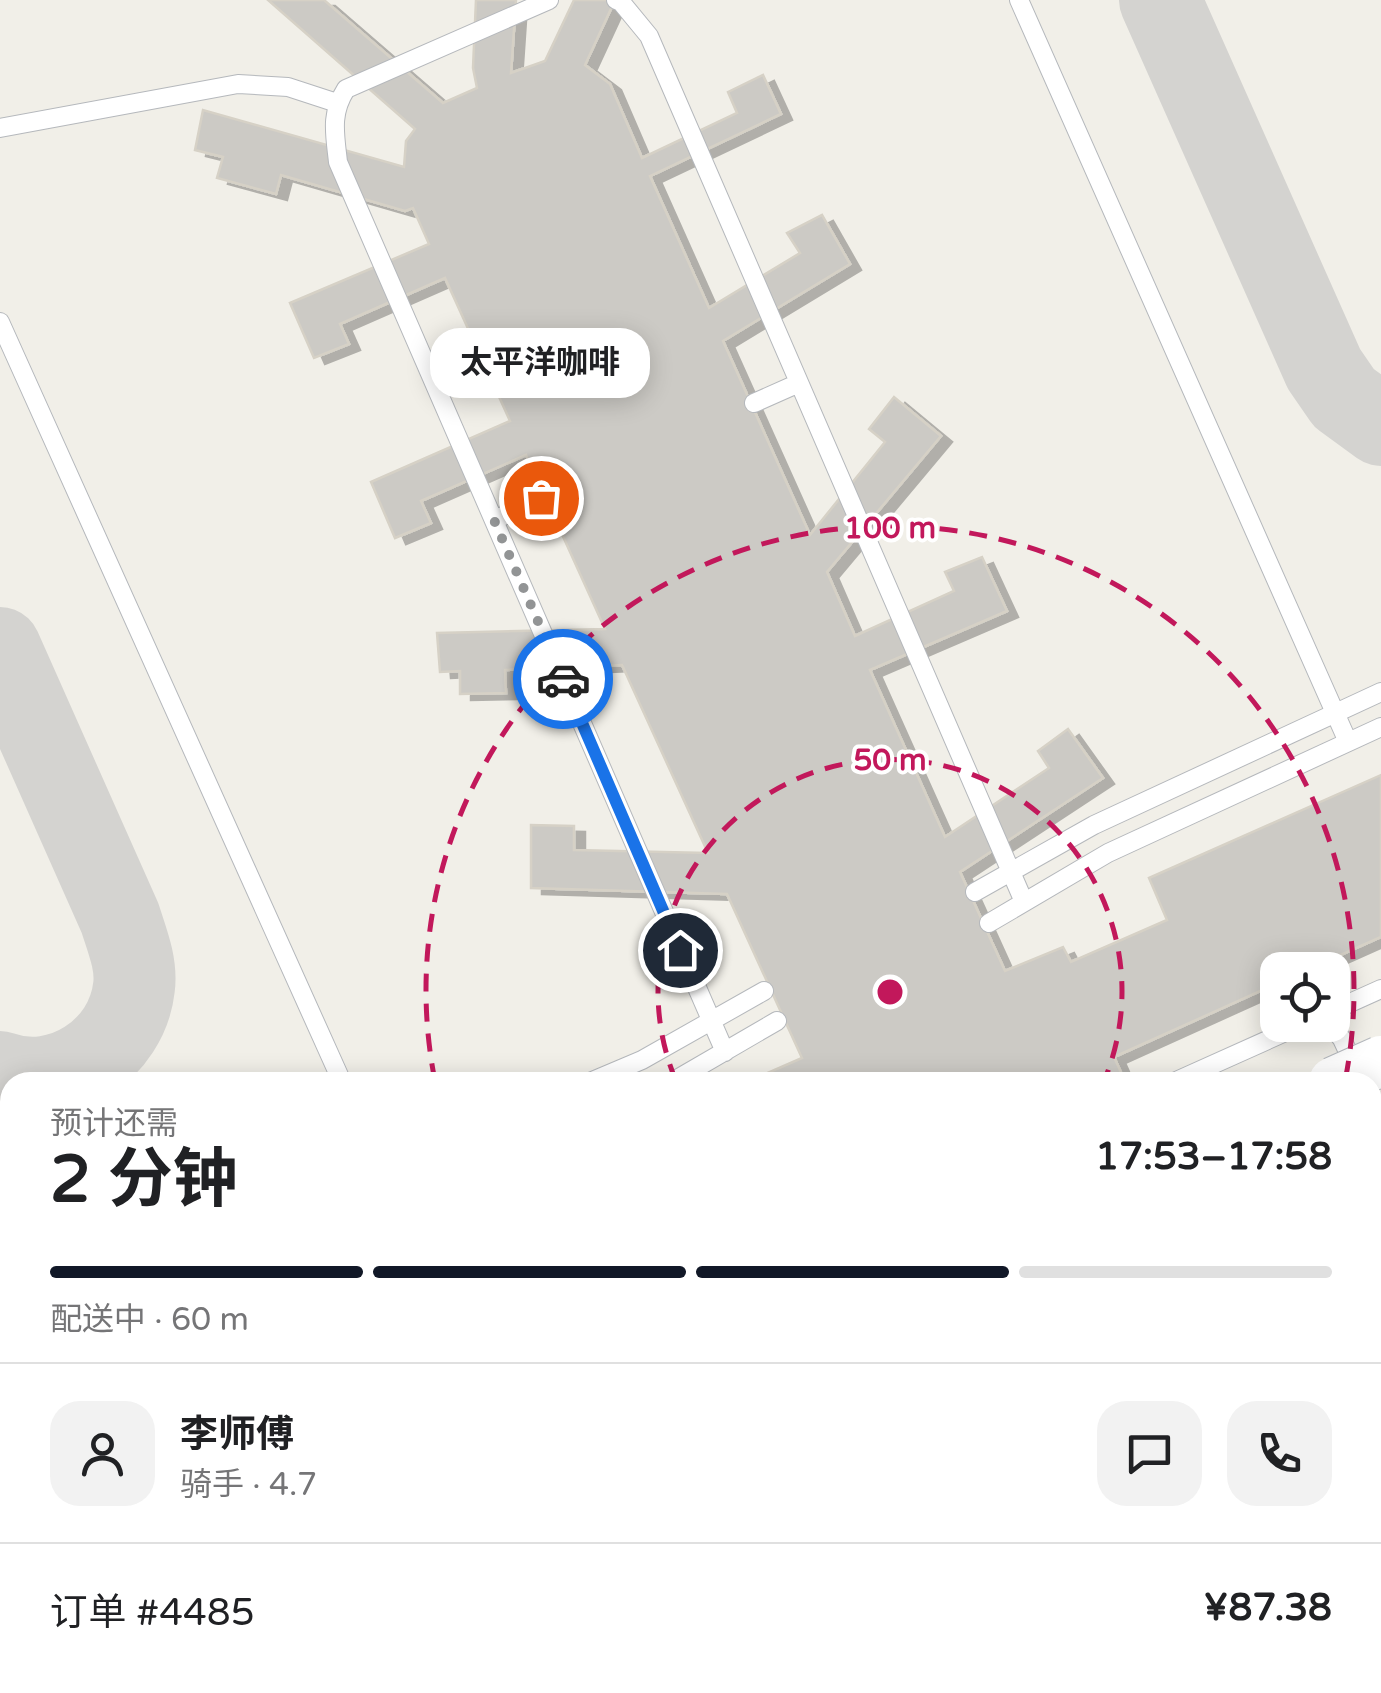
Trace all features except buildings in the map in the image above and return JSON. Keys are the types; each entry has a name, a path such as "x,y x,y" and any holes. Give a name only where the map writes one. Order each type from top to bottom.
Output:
{"main road":[{"path":"1356,1072 1381,1061"}],"lane":[{"path":"549,0 346,89 337,103 333,122 338,162 725,1052"},
{"path":"1019,0 1348,742"},
{"path":"620,1 649,36 1024,902"},
{"path":"0,128 238,84 288,87 337,103"},
{"path":"0,322 338,1072"},
{"path":"754,403 799,383"},
{"path":"494,520 541,498"},
{"path":"975,892 1094,825 1381,692"},
{"path":"989,923 1108,852 1381,727"},
{"path":"1350,1003 1381,989"},
{"path":"614,1072 642,1060 764,990"},
{"path":"690,1072 777,1021"},
{"path":"1196,1072 1263,1042"},
{"path":"1343,1042 1357,1072"}],"taxiway":[{"path":"1160,0 1324,369 1344,398 1381,425"},
{"path":"0,648 120,918 134,970 129,1010 119,1030 87,1061 63,1072"}],"way so far":[{"path":"541,498 494,520 563,679"}],"place":[{"name":"太平洋咖啡","path":"541,498"}],"route":[{"path":"563,679 680,950"}]}
